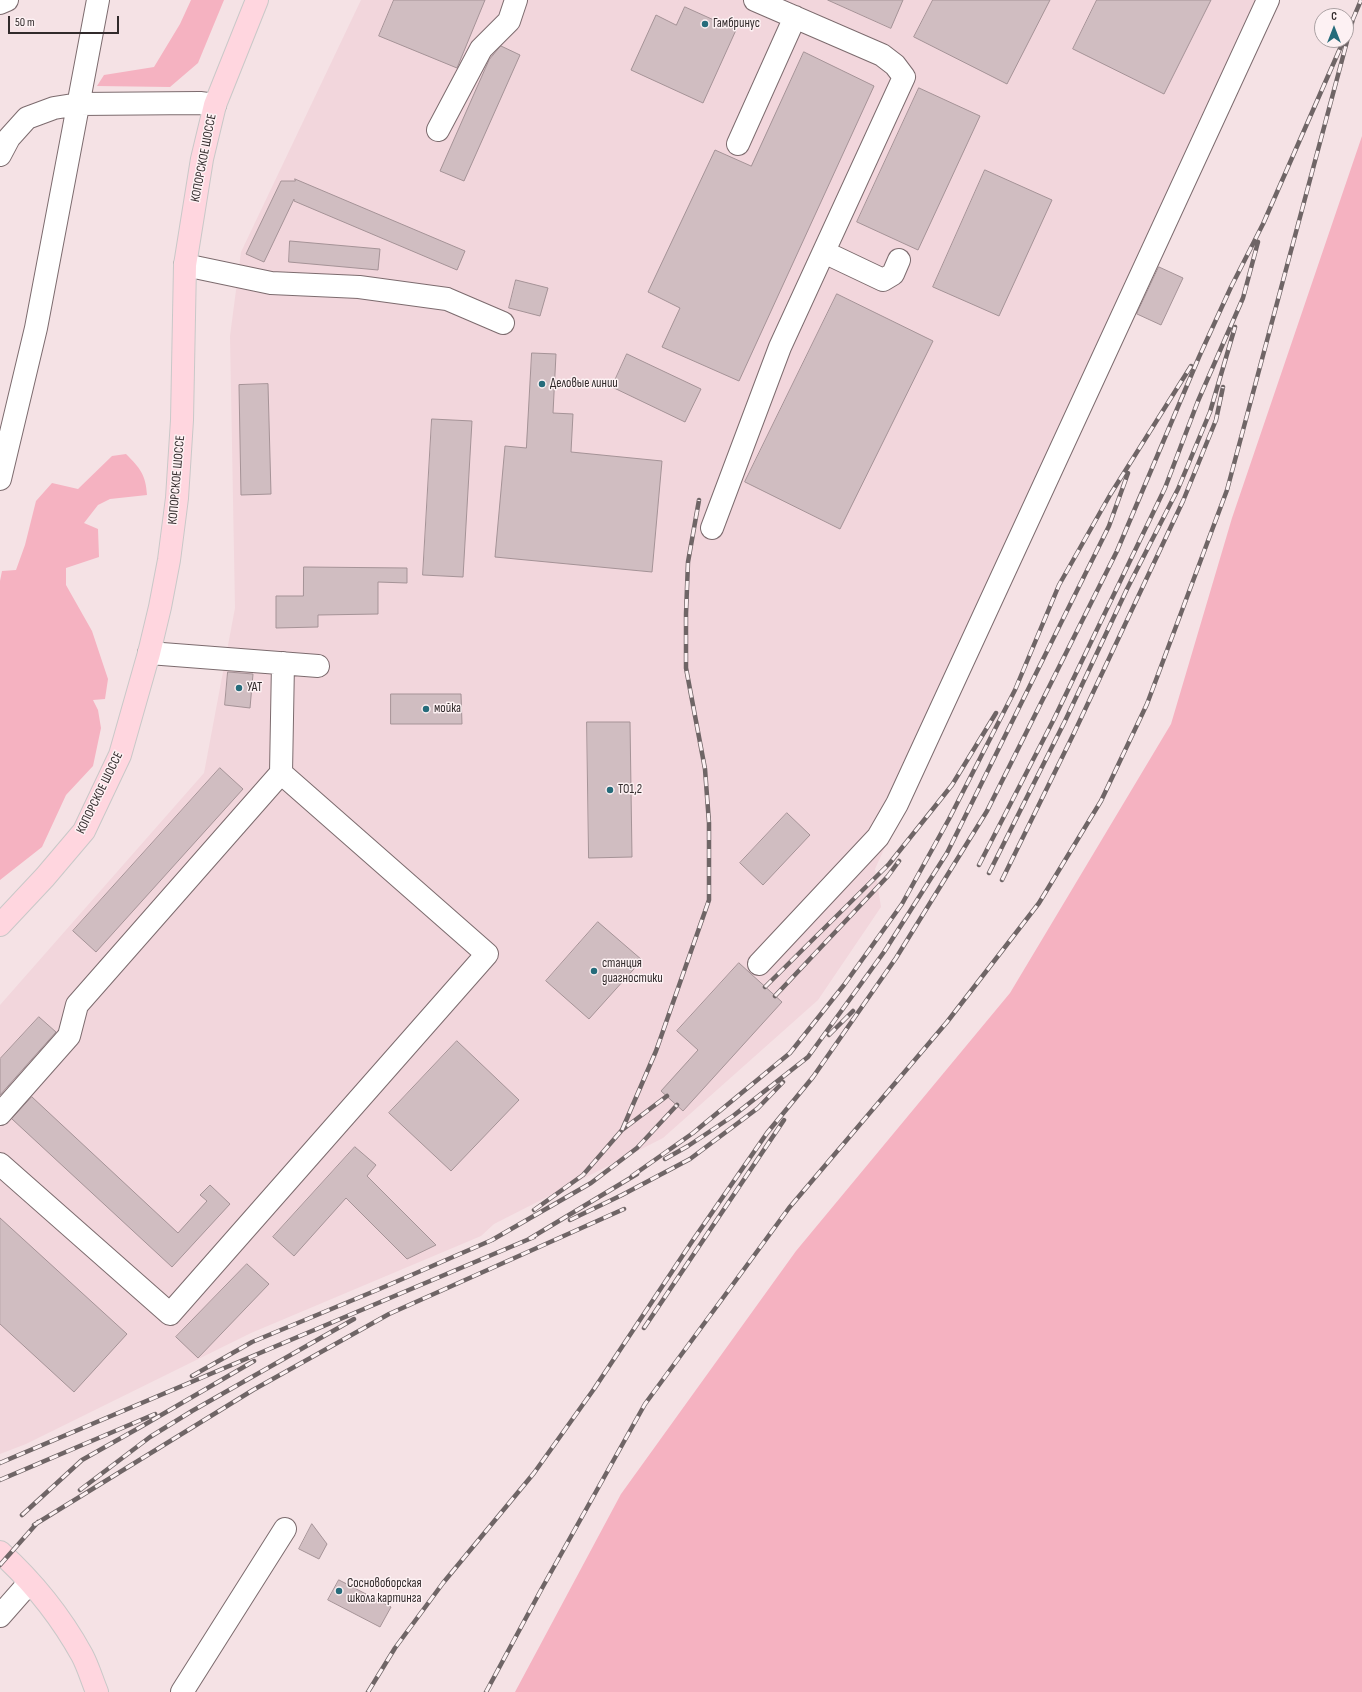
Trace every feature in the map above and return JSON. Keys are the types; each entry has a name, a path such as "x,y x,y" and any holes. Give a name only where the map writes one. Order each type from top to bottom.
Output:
{"main road":[{"name":"КОПОРСКОЕ ШОССЕ","path":"0,925 45,877 84,830 120,756 149,653 169,560 177,498 182,420 185,265 202,159 215,105 257,0"},
{"path":"0,1552 61,1621 83,1656 97,1692"}],"street":[{"path":"0,3 7,0"},
{"path":"0,479 36,328 98,0"},
{"path":"438,130 481,48 509,21 516,0"},
{"path":"712,528 780,347 904,77 896,65 882,55 755,0"},
{"path":"759,964 878,837 897,804 1268,0"},
{"path":"738,144 795,17"},
{"path":"2,140 27,118 80,100 200,103 215,105"},
{"path":"824,252 883,280 893,274 899,260"},
{"path":"185,265 271,283 359,287 447,299 503,323"},
{"path":"149,653 318,666"},
{"path":"0,1114 69,1036 76,1005 281,773 284,663"},
{"path":"0,1164 170,1314 487,954 281,773"},
{"path":"182,1692 285,1529"},
{"path":"0,1616 29,1583"}],"shaded area":[{"path":"191,0 224,0 198,63 170,87 97,86 104,75 154,67 180,24"},
{"path":"361,0 1278,0 1188,176 875,869 881,907 818,1000 663,1138 494,1224 481,1236 251,1333 26,1444 0,1454 0,1005 204,773 235,608 230,336 241,252"},
{"path":"1362,136 1362,1692 515,1692 621,1494 796,1251 1010,993 1171,724 1232,518"},
{"path":"126,454 144,477 147,495 110,499 98,505 84,523 98,529 99,557 66,568 66,585 92,631 108,679 105,699 93,700 98,710 101,728 93,766 66,795 42,847 0,880 0,581 2,571 16,570 25,545 36,501 52,483 78,489 112,456"}],"building":[{"path":"394,0 485,0 457,68 379,36"},
{"path":"828,0 903,0 891,28"},
{"path":"933,0 1050,0 1007,84 914,37"},
{"path":"1097,0 1211,0 1164,94 1073,49"},
{"path":"685,7 736,30 703,103 631,70 656,15 676,25"},
{"path":"501,46 520,55 464,181 440,171 489,60"},
{"path":"804,52 874,86 739,381 662,347 680,308 648,292 715,150 751,166"},
{"path":"919,88 980,116 918,250 857,222"},
{"path":"985,170 1052,200 999,316 933,287"},
{"path":"295,179 465,251 457,270 294,201 294,199 264,262 246,254 281,181 295,181"},
{"path":"290,241 380,249 378,270 289,262"},
{"path":"1159,267 1183,278 1161,325 1137,314"},
{"path":"516,280 548,288 540,316 509,308"},
{"path":"837,294 933,341 840,529 745,482"},
{"path":"532,353 556,354 553,413 573,414 571,452 662,461 652,572 495,557 505,446 526,448"},
{"path":"627,354 701,389 685,422 612,387"},
{"path":"268,384 271,494 241,495 239,385"},
{"path":"432,419 472,421 463,577 423,575"},
{"path":"304,567 407,568 407,583 378,582 378,614 318,615 318,627 276,628 276,596 303,596"},
{"name":"УАТ","path":"228,672 253,674 250,708 225,705"},
{"name":"мойка","path":"391,694 461,694 462,724 391,724"},
{"name":"ТО1,2","path":"587,722 630,722 632,857 589,858"},
{"path":"220,768 243,789 96,952 73,931"},
{"path":"787,813 810,835 763,885 740,863"},
{"name":"станция диагностики","path":"598,922 642,960 589,1019 546,981"},
{"path":"739,963 782,1002 683,1111 661,1091 698,1050 677,1031"},
{"path":"39,1017 56,1032 0,1095 0,1059"},
{"path":"457,1041 519,1100 451,1171 389,1113"},
{"path":"32,1097 178,1233 207,1201 200,1195 210,1185 230,1204 172,1267 12,1119"},
{"path":"355,1147 376,1165 367,1176 436,1245 407,1259 346,1198 294,1256 273,1237"},
{"path":"0,1218 127,1334 74,1392 0,1324"},
{"path":"247,1264 269,1284 198,1358 176,1337"},
{"path":"312,1524 327,1544 319,1559 299,1549"},
{"path":"339,1580 391,1607 380,1627 328,1600"}],"railway":[{"path":"486,1692 645,1404 789,1208 947,1022 1039,903 1101,801 1147,704 1227,490 1353,19 1361,0"},
{"path":"368,1692 395,1648 443,1583 534,1473 594,1389 691,1243 767,1133 813,1077 896,958 987,811 1117,551 1199,357 1231,287 1263,224 1340,48"},
{"path":"979,865 1054,719 1165,488 1198,401 1243,298 1258,242"},
{"path":"989,873 1065,721 1127,589 1178,489 1210,412 1235,327"},
{"path":"632,1176 693,1133 790,1053 844,985 902,904 949,819 1015,690 1059,585 1110,495 1191,366"},
{"path":"1002,880 1074,733 1183,501 1216,420 1223,387"},
{"path":"665,1159 688,1146 733,1116 808,1057 884,952 947,853 1109,526 1128,473"},
{"path":"622,1130 656,1051 709,900 709,823 705,769 686,668 688,562 699,500"},
{"path":"765,987 889,864 952,785 996,713"},
{"path":"775,996 888,876 899,861"},
{"path":"829,1035 853,1011"},
{"path":"570,1220 622,1195 690,1159 758,1108 783,1082"},
{"path":"534,1210 583,1175 622,1130 667,1096"},
{"path":"192,1376 252,1342 492,1240 591,1183 637,1148 677,1105"},
{"path":"644,1328 784,1120"},
{"path":"529,1239 637,1174"},
{"path":"34,1525 253,1390 389,1314 624,1209"},
{"path":"0,1463 534,1237"},
{"path":"80,1490 150,1437 192,1411 354,1319"},
{"path":"22,1515 82,1460 254,1361"},
{"path":"0,1480 155,1414"},
{"path":"0,1565 38,1522"}],"place":[{"name":"Гамбринус","path":"705,24"},
{"name":"Деловые линии","path":"542,384"},
{"name":"УАТ","path":"239,688"},
{"name":"мойка","path":"426,709"},
{"name":"ТО1,2","path":"610,790"},
{"name":"станция диагностики","path":"594,971"},
{"name":"Сосновоборская школа картинга","path":"339,1591"}]}
